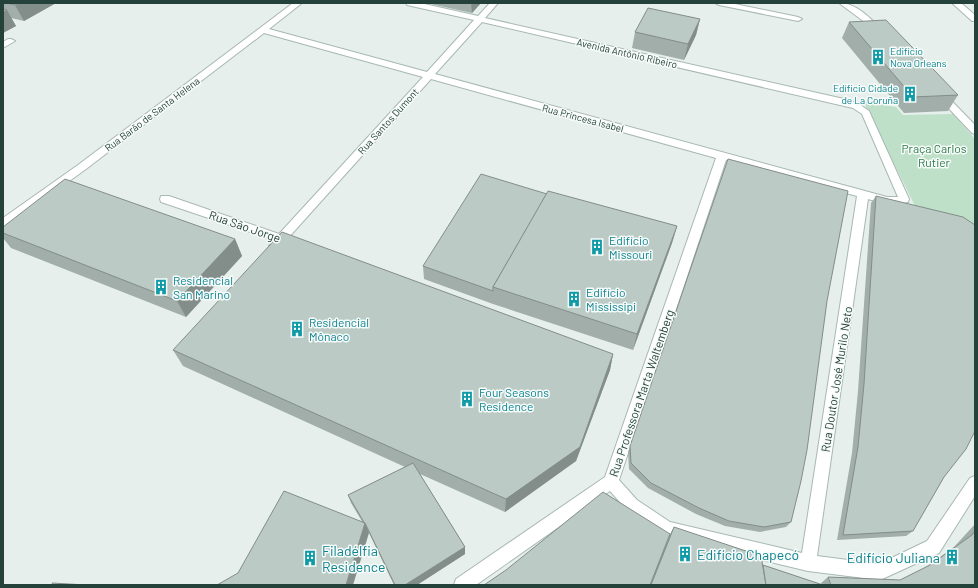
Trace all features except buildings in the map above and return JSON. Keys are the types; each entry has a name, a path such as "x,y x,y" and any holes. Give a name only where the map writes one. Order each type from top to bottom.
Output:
{"street":[{"name":"Rua Barão de Santa Helena","path":"3,223 82,167 298,3"},
{"name":"Avenida Antônio Ribeiro","path":"410,3 856,106 866,113 904,200"},
{"name":"Rua Santos Dumont","path":"266,256 494,3"},
{"path":"719,3 798,19"},
{"path":"956,3 975,18"},
{"path":"843,4 865,18 888,40"},
{"name":"Rua Princesa Isabel","path":"263,30 887,201 904,200"},
{"path":"3,46 11,42"},
{"path":"932,86 975,131"},
{"name":"Rua Professora Marta Waltemberg","path":"462,585 611,482 722,156"},
{"name":"Rua Doutor José Murilo Neto","path":"808,563 863,194"},
{"name":"Rua São Jorge","path":"165,200 297,244"},
{"path":"611,482 632,505 667,529 808,563 880,572 933,547 975,483"}],"green space":[{"name":"Praça Carlos Rutier","path":"863,101 896,107 903,115 953,114 975,139 975,227 918,212"}],"place":[{"name":"Edifício Nova Orleans","path":"878,57"},
{"name":"Edíficio Cidade de La Coruña","path":"910,94"},
{"name":"Edifício Missouri","path":"597,247"},
{"name":"Residencial San Marino","path":"161,287"},
{"name":"Edifício Mississipi","path":"574,299"},
{"name":"Residencial Mônaco","path":"297,329"},
{"name":"Four Seasons Residence","path":"467,399"},
{"name":"Edifício Chapecó","path":"685,554"},
{"name":"Edifício Juliana","path":"952,557"},
{"name":"Filadélfia Residence","path":"310,558"}]}
